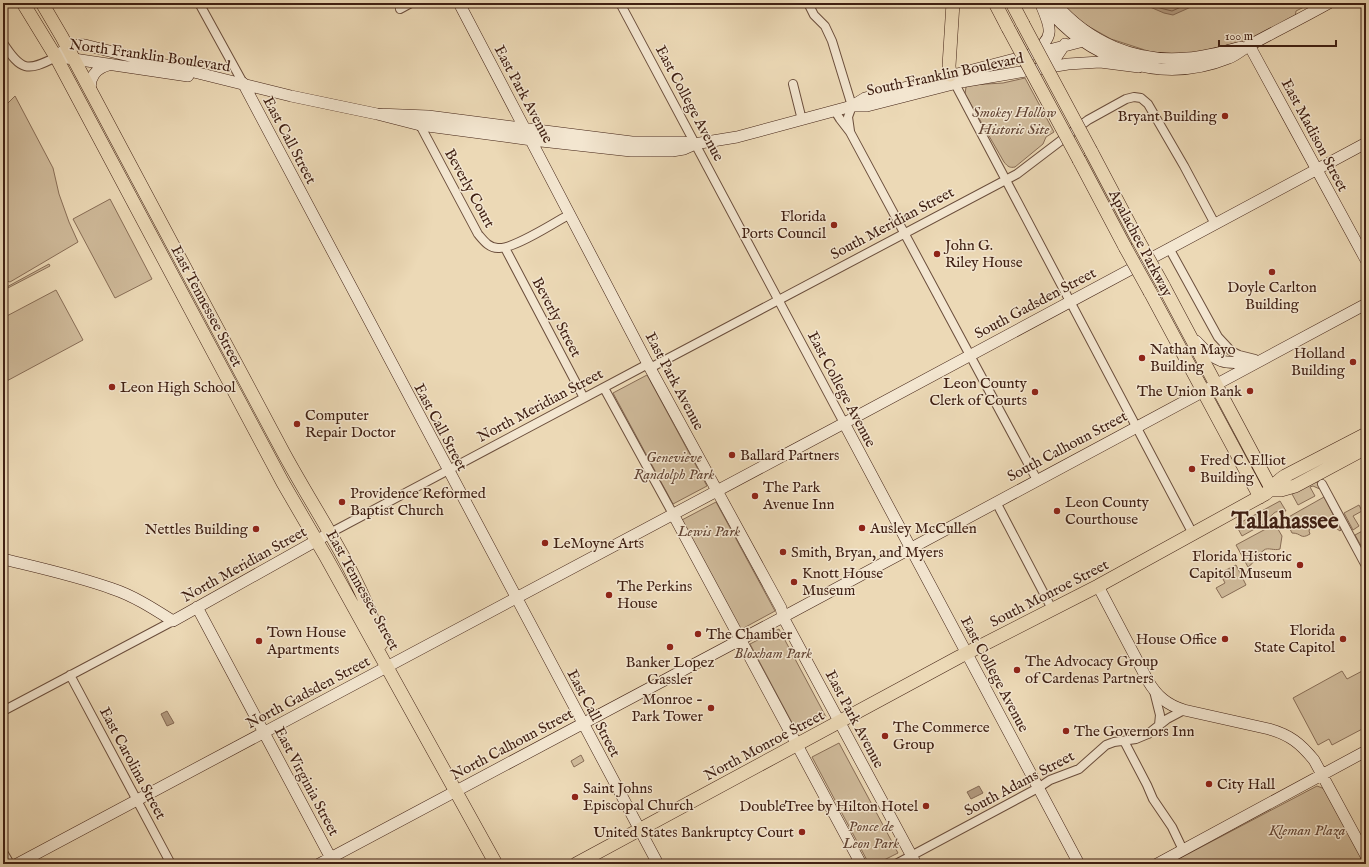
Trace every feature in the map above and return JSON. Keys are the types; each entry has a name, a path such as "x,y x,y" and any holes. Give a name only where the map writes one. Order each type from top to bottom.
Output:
{"main road":[{"name":"East Tennessee Street","path":"22,3 56,57 290,496 317,541 496,864"},
{"path":"952,80 949,66 953,3"},
{"name":"Apalachee Parkway","path":"995,3 1260,497"},
{"name":"Apalachee Parkway","path":"1012,3 1272,490"},
{"name":"East Tennessee Street","path":"44,4 304,490 330,533 350,571 369,611 387,667"},
{"path":"179,287 192,280"},
{"path":"256,432 269,425"},
{"name":"South Monroe Street","path":"1272,490 1277,481 1282,477 1366,434"},
{"name":"South Monroe Street","path":"840,722 966,653 1098,586 1272,490 1291,488 1366,448"},
{"name":"North Monroe Street","path":"576,864 840,722"}],"street":[{"name":"East Call Street","path":"200,3 658,864"},
{"path":"396,5 411,3"},
{"name":"East Park Avenue","path":"459,3 649,366 718,490 781,608 783,617 914,860"},
{"name":"East College Avenue","path":"620,3 1079,864"},
{"path":"808,3 814,15 825,26 832,41 852,106 848,119 850,132"},
{"path":"1042,3 1067,29 1082,41 1105,54 1139,67 1171,70 1202,67 1229,58 1249,45 1329,3"},
{"path":"1029,54 1044,44 1049,34 1048,23 1042,3"},
{"path":"1034,70 1054,58 1060,52 1067,38 1067,29 1056,5"},
{"path":"1056,5 1077,26 1095,38 1124,52 1139,56 1161,59 1194,58 1249,45"},
{"name":"South Franklin Boulevard","path":"952,80 1029,54 1095,38"},
{"path":"3,43 13,59 22,66 35,66 56,57"},
{"name":"North Franklin Boulevard","path":"56,57 68,47 74,45 85,46 243,83 290,96 377,114 420,125 532,140"},
{"name":"East Madison Street","path":"1249,45 1366,260"},
{"name":"North Franklin Boulevard","path":"56,57 243,83"},
{"name":"South Franklin Boulevard","path":"525,128 632,142 683,142 694,144 730,139 852,106 865,98 952,80 1087,62 1110,63 1139,67"},
{"path":"91,92 91,84 95,73 100,68 109,65"},
{"path":"952,80 1193,534"},
{"path":"793,84 802,120"},
{"name":"South Meridian Street","path":"649,366 778,301 1021,172 1088,120 1126,99 1134,97 1141,98 1148,104 1184,166 1215,224"},
{"path":"835,111 850,132 1037,480"},
{"name":"North Franklin Boulevard","path":"377,114 428,116 525,128"},
{"name":"Beverly Court","path":"420,125 478,234 488,245 496,248 505,248"},
{"name":"South Franklin Boulevard","path":"532,140 649,152 674,151 684,149 694,144"},
{"name":"South Gadsden Street","path":"718,490 1366,143"},
{"path":"505,248 570,214"},
{"name":"Beverly Street","path":"505,248 584,398"},
{"path":"1169,248 1220,340 1236,353 1259,360"},
{"name":"South Calhoun Street","path":"783,617 910,547 1366,304"},
{"path":"1185,327 1208,353 1220,362 1235,363 1259,360"},
{"name":"North Meridian Street","path":"3,711 173,621 330,533 584,398 649,366"},
{"path":"604,388 860,864"},
{"path":"1322,484 1365,564"},
{"name":"North Gadsden Street","path":"17,864 718,490"},
{"path":"996,502 1052,609"},
{"path":"3,559 59,572 114,589 154,609 173,621"},
{"path":"1098,586 1154,691 1160,715 1159,725"},
{"name":"East Virginia Street","path":"197,607 332,861"},
{"name":"North Calhoun Street","path":"319,864 332,861 456,791 783,617"},
{"name":"East Carolina Street","path":"70,675 171,864"},
{"path":"1154,691 1173,707 1269,729 1291,737 1304,747 1323,775 1366,856"},
{"name":"South Adams Street","path":"896,864 914,860 1050,780 1079,769 1106,745 1148,734 1154,731 1167,719 1184,710"},
{"path":"1124,741 1153,799 1172,827 1183,850"},
{"path":"1157,864 1366,751"},
{"path":"3,852 10,864"}],"green space":[{"path":"1062,3 1312,3 1296,11 1295,18 1254,38 1194,53 1170,54 1151,52 1111,39 1079,21"},
{"name":"Smokey Hollow Historic Site","path":"1025,78 1054,132 1046,137 1043,144 1015,167 1010,167 1004,162 965,94 966,87 970,85 1003,83"},
{"path":"15,96 53,168 59,194 78,242 10,282 3,280 3,108"},
{"path":"1087,154 1134,242 1129,245 1082,157"},
{"path":"110,199 152,279 115,298 73,219"},
{"path":"49,264 50,266 6,289 5,288"},
{"path":"56,290 83,340 3,383 3,318"},
{"name":"Genevieve Randolph Park","path":"647,375 707,486 673,504 613,393"},
{"path":"1316,481 1322,490 1313,486 1310,487 1315,496 1298,505 1292,494"},
{"path":"1324,497 1341,530 1340,531 1330,524 1319,521 1311,526 1309,531 1310,534 1307,536 1292,533 1285,519"},
{"path":"1280,501 1286,511 1275,512 1269,521 1242,536 1236,525"},
{"name":"Lewis Park","path":"716,502 775,611 740,630 680,521"},
{"path":"1359,505 1362,511 1353,516 1359,526 1353,530 1344,513"},
{"path":"1275,524 1282,536 1280,549 1264,550 1248,567 1236,545"},
{"path":"1366,529 1366,550 1364,551 1355,535"},
{"path":"1236,565 1246,585 1222,598 1216,588 1225,583 1220,573"},
{"name":"Bloxham Park","path":"779,629 826,717 797,732 750,644"},
{"path":"1366,669 1366,727 1332,745 1329,739 1318,745 1293,698 1342,671 1347,679"},
{"name":"Ponce de Leon Park","path":"839,743 898,853 876,864 869,864 812,757"},
{"path":"581,755 584,761 574,767 571,761"},
{"name":"Kleman Plaza","path":"1317,786 1325,789 1365,864 1169,864"}],"water":[{"path":"1131,3 1200,3 1173,15 1164,13 1143,4 1124,7"},
{"path":"167,711 174,723 167,726 161,714"},
{"path":"979,786 983,793 971,799 967,792"}],"place":[{"name":"Bryant Building","path":"1225,116"},
{"name":"Florida Ports Council","path":"834,225"},
{"name":"John G. Riley House","path":"937,254"},
{"name":"Doyle Carlton Building","path":"1272,272"},
{"name":"Nathan Mayo Building","path":"1142,358"},
{"name":"Holland Building","path":"1353,362"},
{"name":"Leon High School","path":"112,387"},
{"name":"The Union Bank","path":"1250,391"},
{"name":"Leon County Clerk of Courts","path":"1035,392"},
{"name":"Computer Repair Doctor","path":"297,424"},
{"name":"Ballard Partners","path":"732,455"},
{"name":"Fred C. Elliot Building","path":"1192,469"},
{"name":"The Park Avenue Inn","path":"755,496"},
{"name":"Providence Reformed Baptist Church","path":"342,502"},
{"name":"Leon County Courthouse","path":"1057,511"},
{"name":"Ausley McCullen","path":"862,528"},
{"name":"Nettles Building","path":"256,529"},
{"name":"LeMoyne Arts","path":"545,543"},
{"name":"Smith, Bryan, and Myers","path":"783,552"},
{"name":"Florida Historic Capitol Museum","path":"1300,565"},
{"name":"Knott House Museum","path":"794,582"},
{"name":"The Perkins House","path":"609,595"},
{"name":"The Chamber","path":"698,634"},
{"name":"House Office","path":"1225,639"},
{"name":"Florida State Capitol","path":"1343,639"},
{"name":"Town House Apartments","path":"259,641"},
{"name":"Banker Lopez Gassler","path":"670,647"},
{"name":"The Advocacy Group of Cardenas Partners","path":"1017,670"},
{"name":"Monroe - Park Tower","path":"711,708"},
{"name":"The Governors Inn","path":"1066,731"},
{"name":"The Commerce Group","path":"885,736"},
{"name":"City Hall","path":"1209,784"},
{"name":"Saint Johns Episcopal Church","path":"575,797"},
{"name":"DoubleTree by Hilton Hotel","path":"926,806"},
{"name":"United States Bankruptcy Court","path":"802,832"}],"district":[{"name":"Tallahassee","path":"1285,520"}]}
